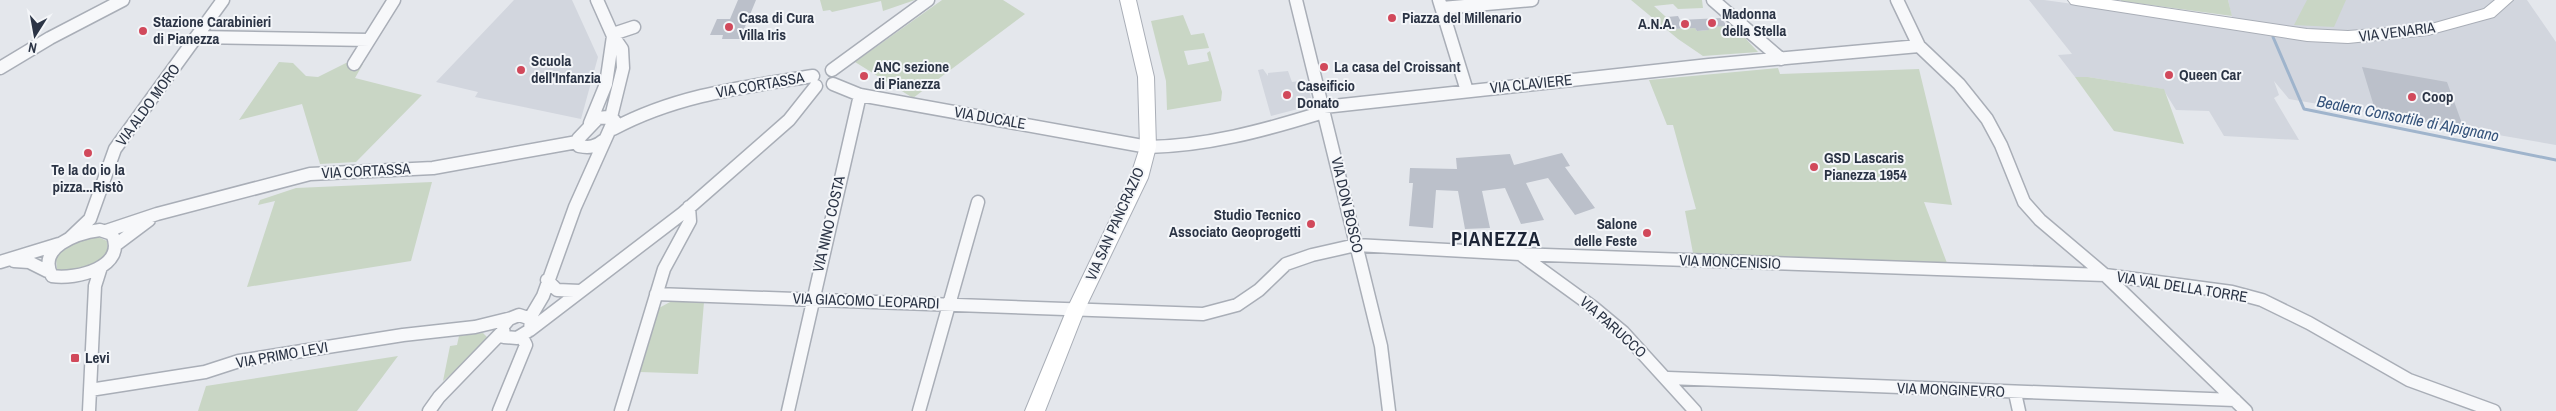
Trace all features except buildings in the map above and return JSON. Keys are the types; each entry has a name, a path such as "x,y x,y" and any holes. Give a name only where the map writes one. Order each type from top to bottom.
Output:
{"main road":[{"name":"VIA SAN PANCRAZIO","path":"1035,411 1076,309 1139,178 1148,147 1146,77 1128,0"},
{"name":"VIA VENARIA","path":"2076,0 2328,37 2428,30 2490,12 2506,0"},
{"name":"VIA VENARIA","path":"2283,30 2358,30 2396,27 2438,20 2478,8 2492,0"}],"street":[{"path":"0,68 50,38 123,0"},
{"name":"VIA ALDO MORO","path":"65,241 90,219 115,149 223,0"},
{"path":"354,64 394,0"},
{"path":"499,411 526,345 523,325 543,296 546,280 592,164 613,122 623,68 622,49 613,35 597,0"},
{"path":"470,366 523,325 582,290 689,207 789,120 820,71 832,70 928,0"},
{"name":"VIA DON BOSCO","path":"1296,0 1324,107 1381,346 1389,411"},
{"path":"1467,91 1441,4 1532,0"},
{"path":"1713,0 1781,60"},
{"name":"VIA VAL DELLA TORRE","path":"1897,0 1919,46 1959,84 1987,119 2001,145 2015,184 2024,202 2040,220 2105,275 2232,292 2262,300 2309,323 2409,380 2494,411"},
{"path":"613,35 634,27"},
{"path":"592,164 578,144 590,123 606,84 613,35"},
{"path":"196,37 369,40"},
{"name":"VIA CLAVIERE","path":"1148,147 1164,147 1243,134 1317,114 1324,107 1919,46"},
{"path":"815,81 826,87 833,84 838,77 832,70"},
{"name":"VIA CORTASSA","path":"613,122 718,92 815,81"},
{"path":"620,82 622,107 635,114"},
{"name":"VIA DUCALE","path":"833,84 860,95 1148,147"},
{"name":"VIA NINO COSTA","path":"788,411 860,95"},
{"name":"VIA CORTASSA","path":"613,122 635,114 649,112"},
{"path":"590,123 604,116 613,122"},
{"name":"VIA CORTASSA","path":"1,262 65,241 85,232 103,230 310,174 433,168 578,144 590,148 604,140"},
{"path":"919,411 978,202"},
{"path":"621,411 664,269 690,221 689,207"},
{"path":"1,262 29,262 60,279 82,276 101,266 110,258 117,244 157,214"},
{"path":"90,219 116,238 117,244"},
{"path":"47,271 48,258 65,241"},
{"name":"VIA MONCENISIO","path":"1356,245 1520,254 2105,275"},
{"name":"VIA GIACOMO LEOPARDI","path":"656,294 1215,312 1247,299 1286,264 1312,255 1356,245"},
{"name":"VIA PARUCCO","path":"1520,254 1594,306 1623,332 1668,378 1695,411"},
{"path":"89,411 95,286 101,266"},
{"path":"2105,275 2246,411"},
{"path":"82,276 95,286"},
{"path":"546,280 550,287 558,292 567,293 582,290"},
{"path":"429,411 439,397 502,331 505,322 523,325"},
{"name":"VIA PRIMO LEVI","path":"90,390 205,372 249,360 403,335 475,326 523,325"},
{"name":"VIA PRIMO LEVI","path":"475,326 502,331"},
{"name":"VIA MONGINEVRO","path":"1668,378 2015,393 2235,400"},
{"path":"2015,393 2020,411"}],"shaded area":[{"name":"Scuola dell'Infanzia","path":"514,0 572,0 598,57 581,119 475,97 478,92 436,82"},
{"path":"2029,0 2044,0 2234,26 2228,0 2527,0 2556,42 2556,145 2289,99 2274,81 2279,95 2274,98 2299,140 2224,136 2209,111 2176,110 2163,89 2088,77 2075,77 2058,55 2072,54"},
{"name":"Caseificio Donato","path":"1263,69 1268,76 1268,73 1288,71 1292,82 1306,80 1313,105 1271,116 1258,70"}],"green space":[{"path":"820,0 915,0 883,11 881,1 832,12 830,10 823,11"},
{"path":"942,0 1003,0 1025,14 913,98 855,62"},
{"path":"1631,0 1702,0 1703,8 1678,9 1673,4 1654,6 1666,17 1673,29 1695,28 1697,31 1708,30 1708,27 1733,25 1758,52 1703,56 1678,39"},
{"path":"2228,0 2232,16 2121,1"},
{"path":"2307,0 2346,0 2334,27 2294,25"},
{"path":"1183,15 1191,35 1204,33 1209,48 1184,51 1188,65 1209,61 1207,53 1210,51 1222,92 1221,101 1167,110 1166,81 1151,21"},
{"path":"279,62 293,63 306,76 318,77 346,63 363,64 355,78 422,95 356,162 320,164 302,104 239,120"},
{"name":"GSD Lascaris Pianezza 1954","path":"1778,68 1780,74 1919,69 1952,205 1924,202 1947,263 1693,253 1685,211 1696,209 1673,125 1667,125 1649,80"},
{"path":"2075,77 2088,77 2164,89 2184,144 2114,131"},
{"path":"432,182 411,261 247,287 275,201 258,205 260,200 296,188"},
{"path":"96,236 107,241 105,256 100,261 93,265 62,272 57,269 56,259 64,249 73,243"},
{"path":"670,302 704,302 698,374 640,372 659,308"},
{"path":"483,333 489,339 488,342 443,381 450,346 457,345 459,336"},
{"path":"398,356 357,411 198,411 206,386"}],"waterway":[{"name":"Bealera Consortile di Alpignano","path":"2273,37 2304,109 2556,160"}],"place":[{"name":"Piazza del Millenario","path":"1392,18"},
{"name":"Madonna della Stella","path":"1712,23"},
{"name":"A.N.A.","path":"1685,24"},
{"name":"Casa di Cura Villa Iris","path":"729,27"},
{"name":"Stazione Carabinieri di Pianezza","path":"143,31"},
{"name":"La casa del Croissant","path":"1324,67"},
{"name":"Scuola dell'Infanzia","path":"521,70"},
{"name":"Queen Car","path":"2169,75"},
{"name":"ANC sezione di Pianezza","path":"864,76"},
{"name":"Caseificio Donato","path":"1287,95"},
{"name":"Coop","path":"2412,97"},
{"name":"Te la do io la pizza...Ristò","path":"88,153"},
{"name":"GSD Lascaris Pianezza 1954","path":"1814,167"},
{"name":"Studio Tecnico Associato Geoprogetti","path":"1311,224"},
{"name":"Salone delle Feste","path":"1647,233"},
{"name":"Levi","path":"75,358"}],"district":[{"name":"PIANEZZA","path":"1496,239"}]}
